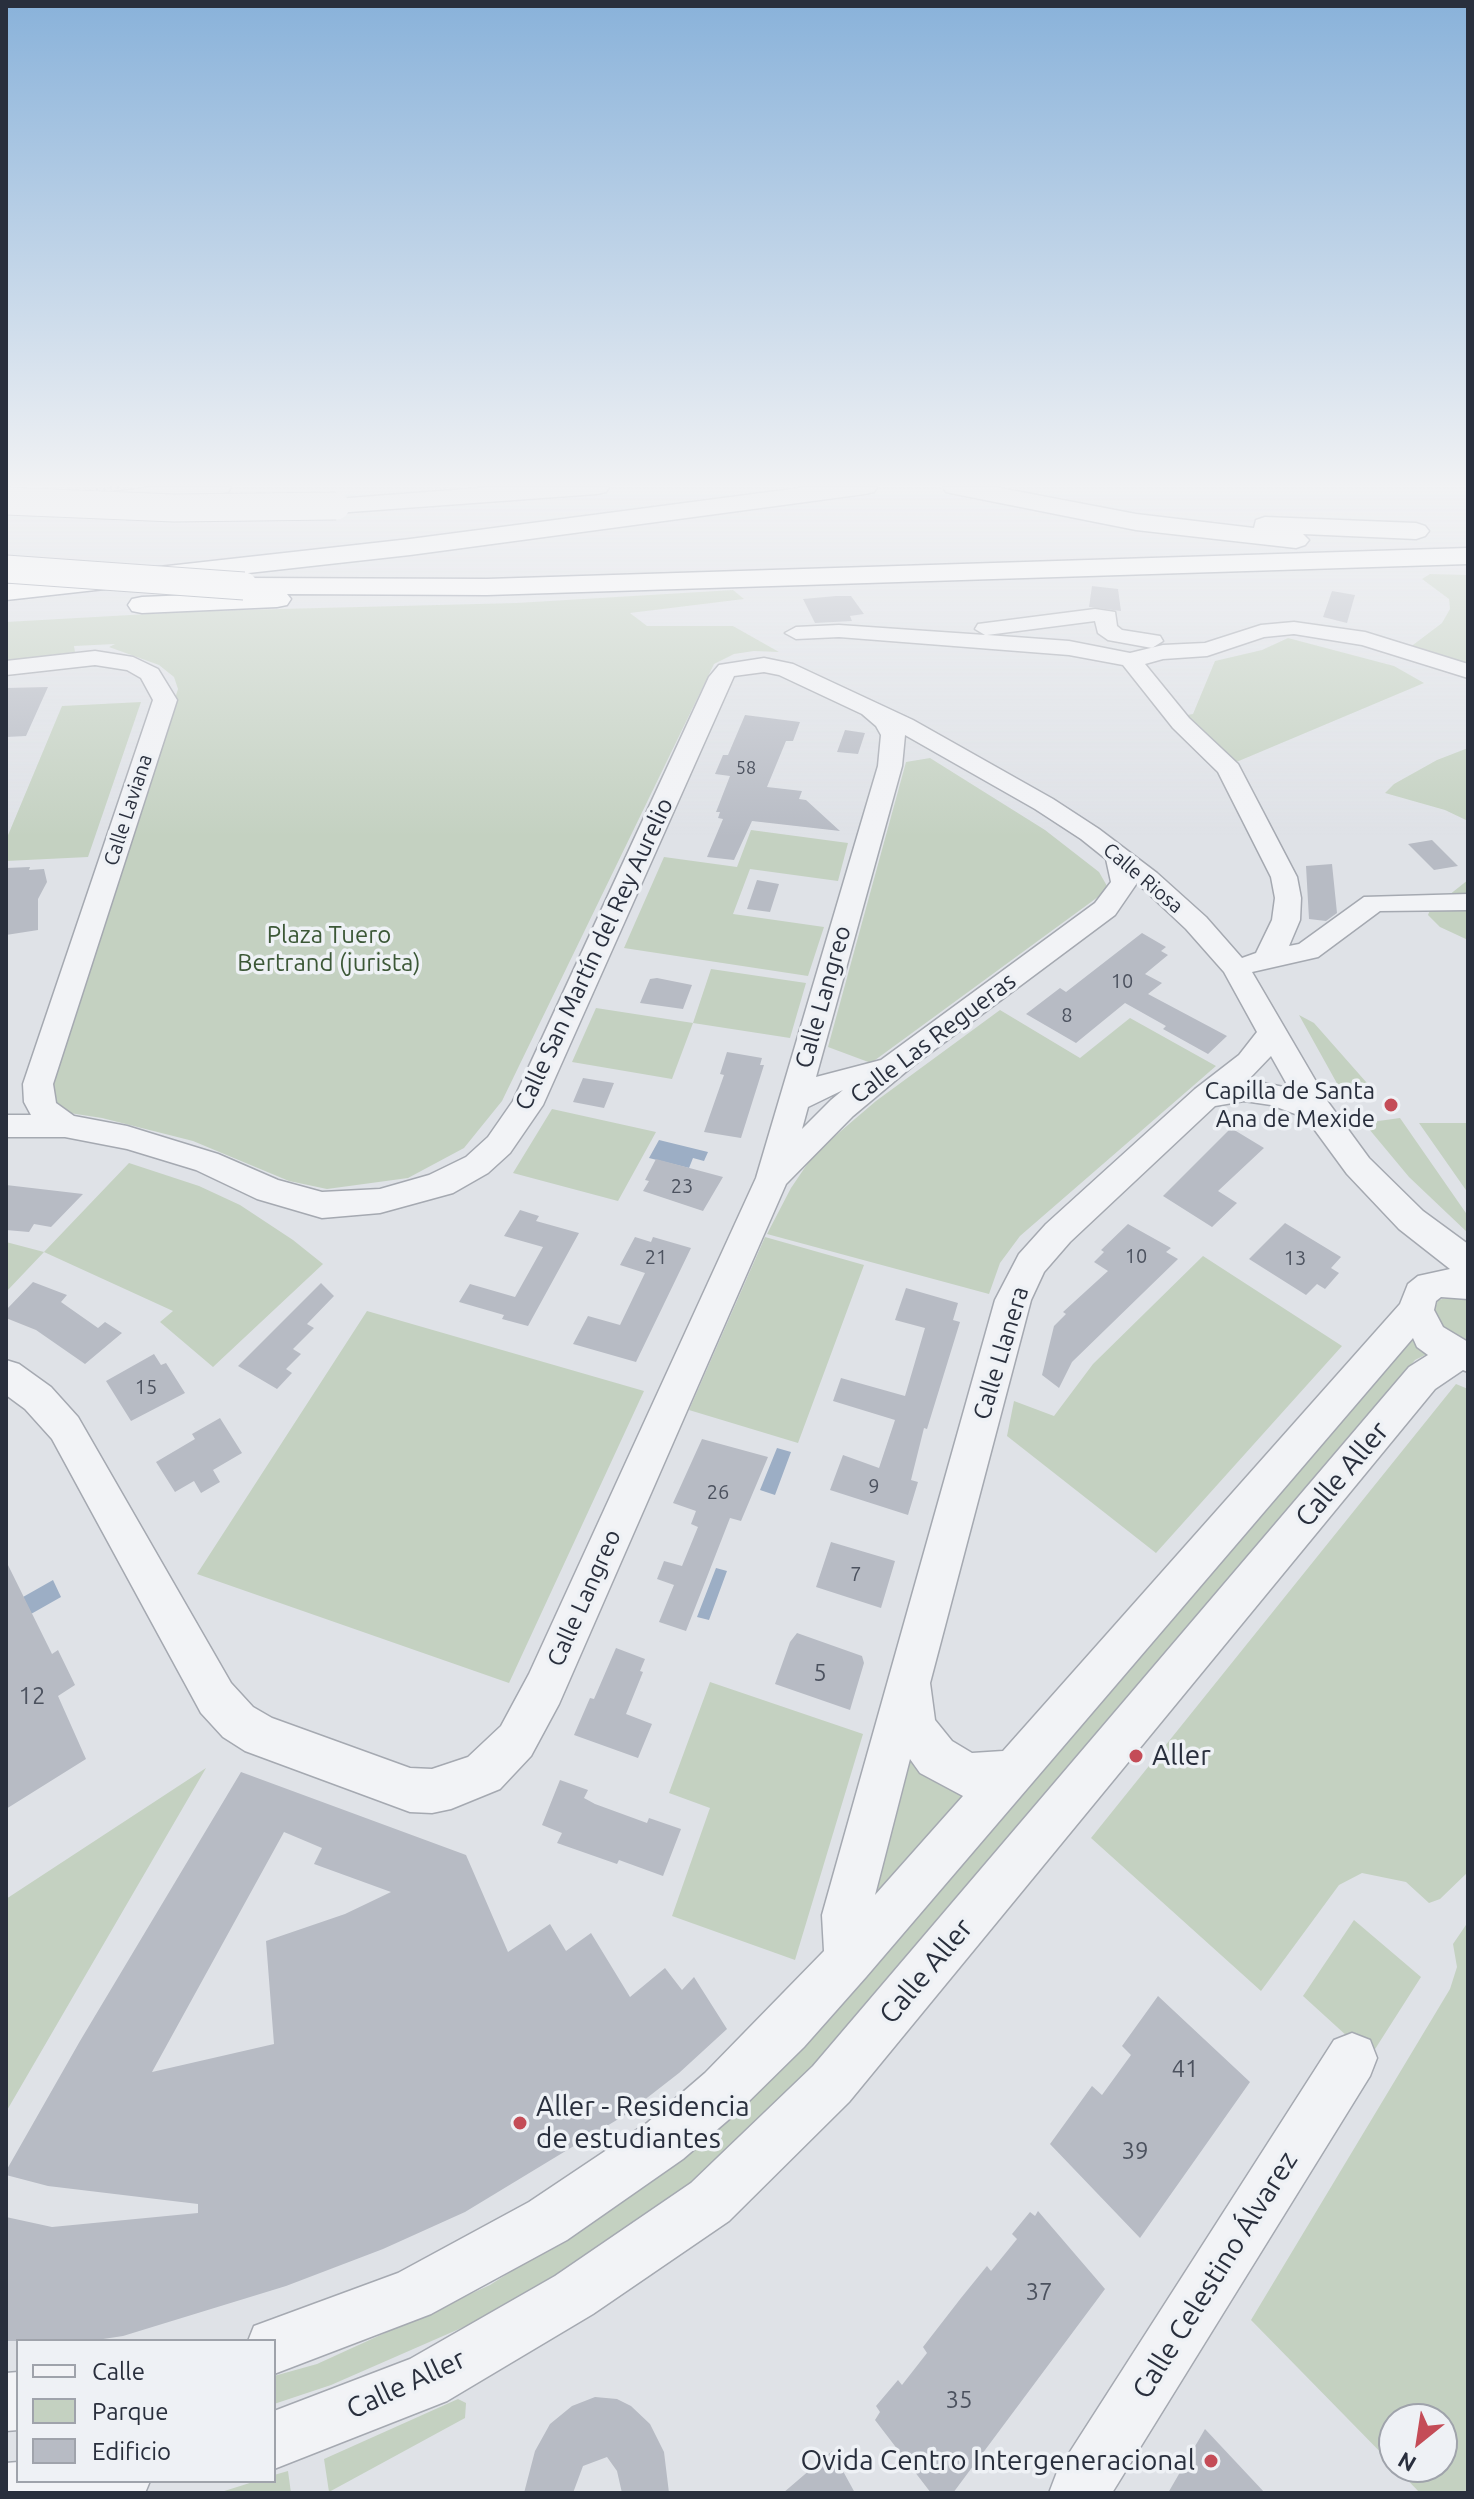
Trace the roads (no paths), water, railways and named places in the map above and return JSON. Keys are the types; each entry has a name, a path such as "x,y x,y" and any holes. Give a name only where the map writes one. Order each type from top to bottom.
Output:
{"highway":[{"path":"6,612 170,604"}],"street":[{"path":"963,641 962,634 969,631 1095,615 1107,617 1106,628 1116,635 1166,642 1187,650"},
{"path":"796,633 839,631 1069,648 1136,661 1163,652 1207,649 1261,631 1294,628 1365,639 1468,671"},
{"name":"Calle Laviana","path":"8,668 95,658 133,664 150,674 165,700 38,1084"},
{"path":"1136,661 1133,664 1141,677 1181,723 1229,769 1284,877 1288,898 1286,920 1278,942 1266,960"},
{"name":"Calle Riosa","path":"764,665 785,669 868,707 1044,804 1117,854 1196,923 1235,967 1317,1110 1358,1166 1411,1220 1458,1255 1468,1267"},
{"name":"Calle San Martín del Rey Aurelio","path":"6,1126 65,1126 166,1148 207,1162 269,1190 322,1205 380,1201 414,1193 441,1184 477,1165 499,1145 527,1105 720,677 727,670 764,665"},
{"name":"Calle Langreo","path":"6,1375 38,1398 65,1428 216,1698 238,1722 260,1736 410,1790 432,1791 451,1787 484,1773 499,1760 527,1722 772,1178 890,766 893,735 886,722 868,707"},
{"path":"890,766 904,755 931,751 957,755"},
{"name":"Calle Las Regueras","path":"772,1178 842,1108 903,1058 1105,909 1124,883 1124,871 1117,854"},
{"name":"Calle Las Regueras","path":"1105,909 1138,902 1170,910 1196,923"},
{"path":"1235,967 1308,951 1374,903 1468,902"},
{"name":"Calle Llanera","path":"849,1960 846,1915 1013,1300 1031,1264 1058,1233 1206,1097 1250,1062 1272,1034"},
{"path":"808,1051 834,1068 856,1077"},
{"path":"793,1101 830,1083 879,1071 903,1058"},
{"path":"6,1105 38,1084 40,1102 45,1111 65,1126"},
{"path":"1206,1097 1244,1090 1275,1095 1317,1110"},
{"name":"Calle Riosa","path":"1411,1220 1430,1337 1463,1356"},
{"path":"1423,1298 1445,1282 1468,1285"},
{"name":"Calle Aller","path":"276,2345 412,2295 548,2221 665,2141 723,2091 786,2029 849,1960 1423,1298"},
{"name":"Calle Aller","path":"276,2439 427,2381 574,2295 710,2202 831,2084 1422,1378 1463,1356"},
{"name":"Calle Llanera","path":"911,1677 914,1727 936,1757 968,1776 1013,1772"},
{"name":"Calle Celestino Álvarez","path":"1078,2493 1352,2058"},
{"path":"6,2492 89,2489 113,2483"}],"water":[{"path":"659,1140 708,1152 704,1161 693,1158 689,1168 649,1158"},
{"path":"777,1448 791,1452 775,1495 760,1490"},
{"path":"716,1568 727,1571 709,1620 697,1617"},
{"path":"53,1580 61,1597 31,1614 23,1597"}],"place":[{"name":"Capilla de Santa Ana de Mexide","path":"1391,1105"},
{"name":"Aller","path":"1136,1756"},
{"name":"Aller - Residencia de estudiantes","path":"520,2123"},
{"name":"Ovida Centro Intergeneracional","path":"1211,2461"}],"park label":[{"name":"Plaza Tuero Bertrand (jurista)","path":"329,949"}]}
